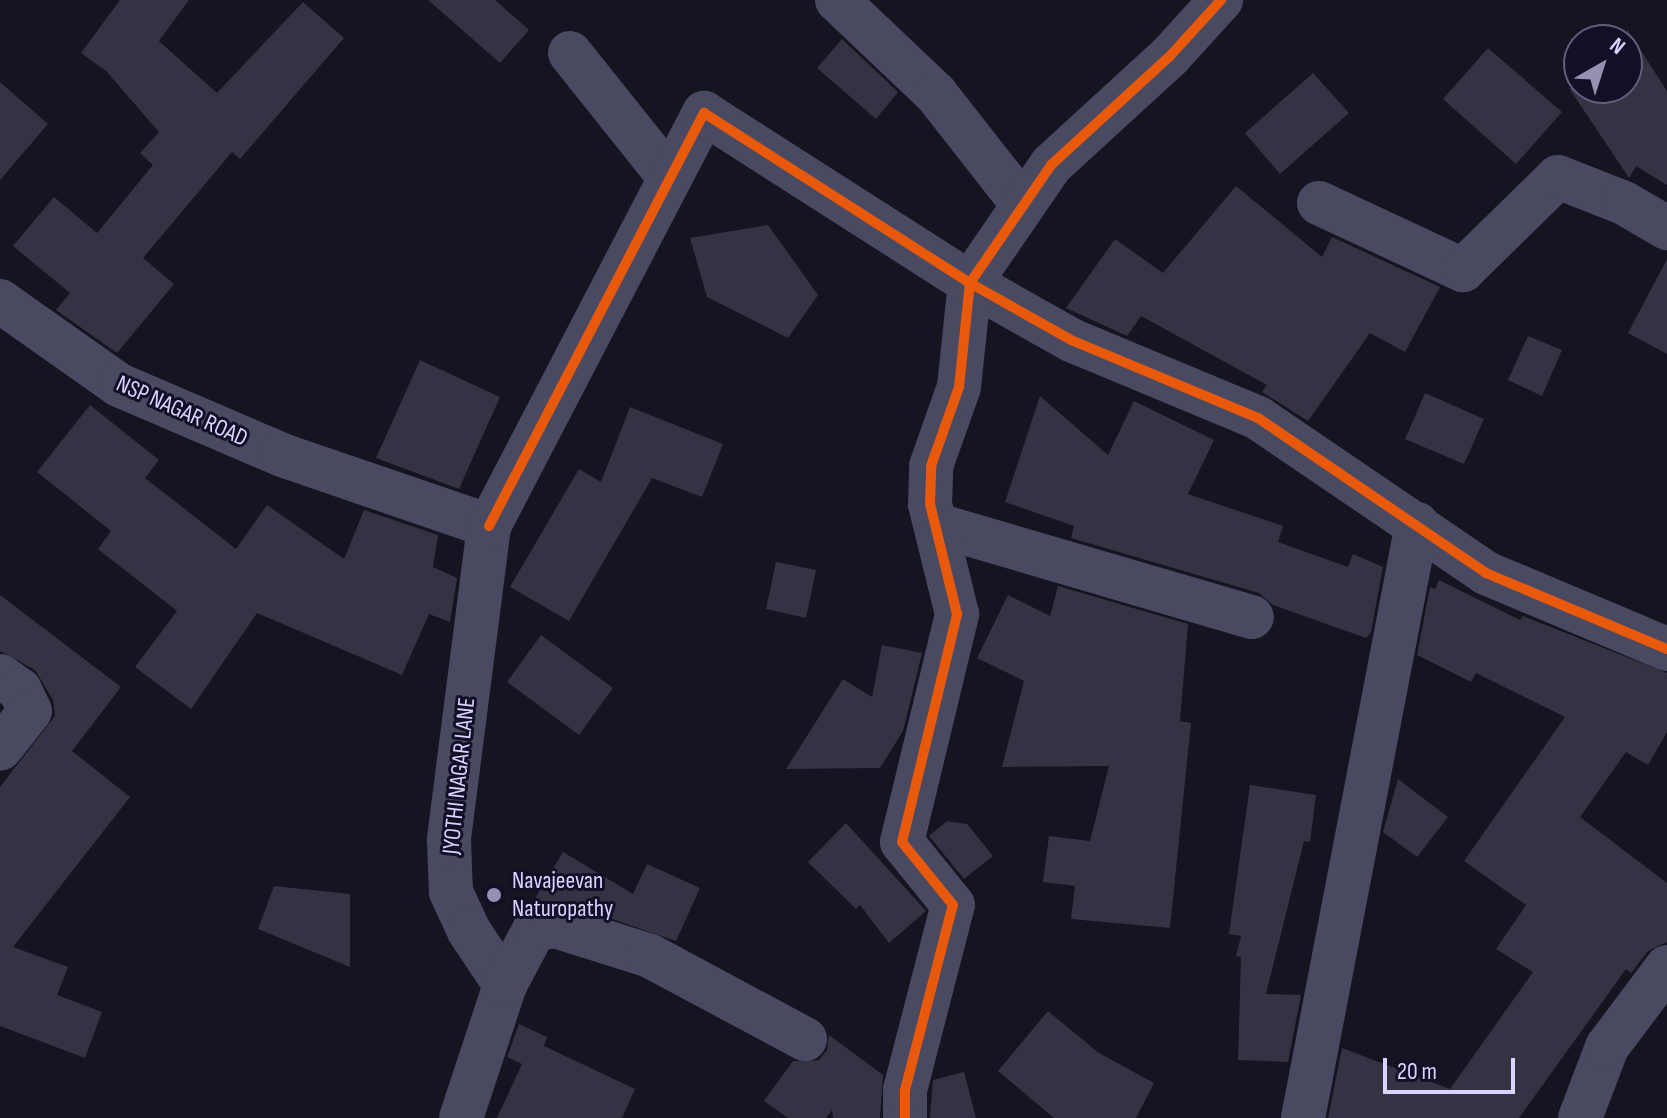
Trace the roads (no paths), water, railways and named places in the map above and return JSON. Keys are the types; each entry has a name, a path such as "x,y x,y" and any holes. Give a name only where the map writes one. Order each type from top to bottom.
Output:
{"street":[{"path":"837,0 936,94 1023,205"},
{"path":"905,1118 905,1090 953,905 902,842 957,614 930,504 931,466 959,387 970,283 1051,165 1170,56 1221,0"},
{"path":"570,53 669,177"},
{"path":"489,526 704,113 970,283 1071,340 1258,418 1486,573 1667,649"},
{"path":"1319,203 1463,270 1558,177 1624,203 1667,228"},
{"name":"NSP NAGAR ROAD","path":"0,301 119,385 282,455 489,526"},
{"path":"1303,1118 1417,524"},
{"path":"937,525 1252,617"},
{"name":"JYOTHI NAGAR LANE","path":"489,526 449,853 451,892 461,915 505,985"},
{"path":"0,676 20,690 30,706 27,720 0,749"},
{"path":"461,1118 505,985 534,930 555,926 650,956 805,1039"},
{"path":"1580,1118 1607,1047 1667,967"}],"place":[{"name":"Navajeevan Naturopathy","path":"494,895"}]}
